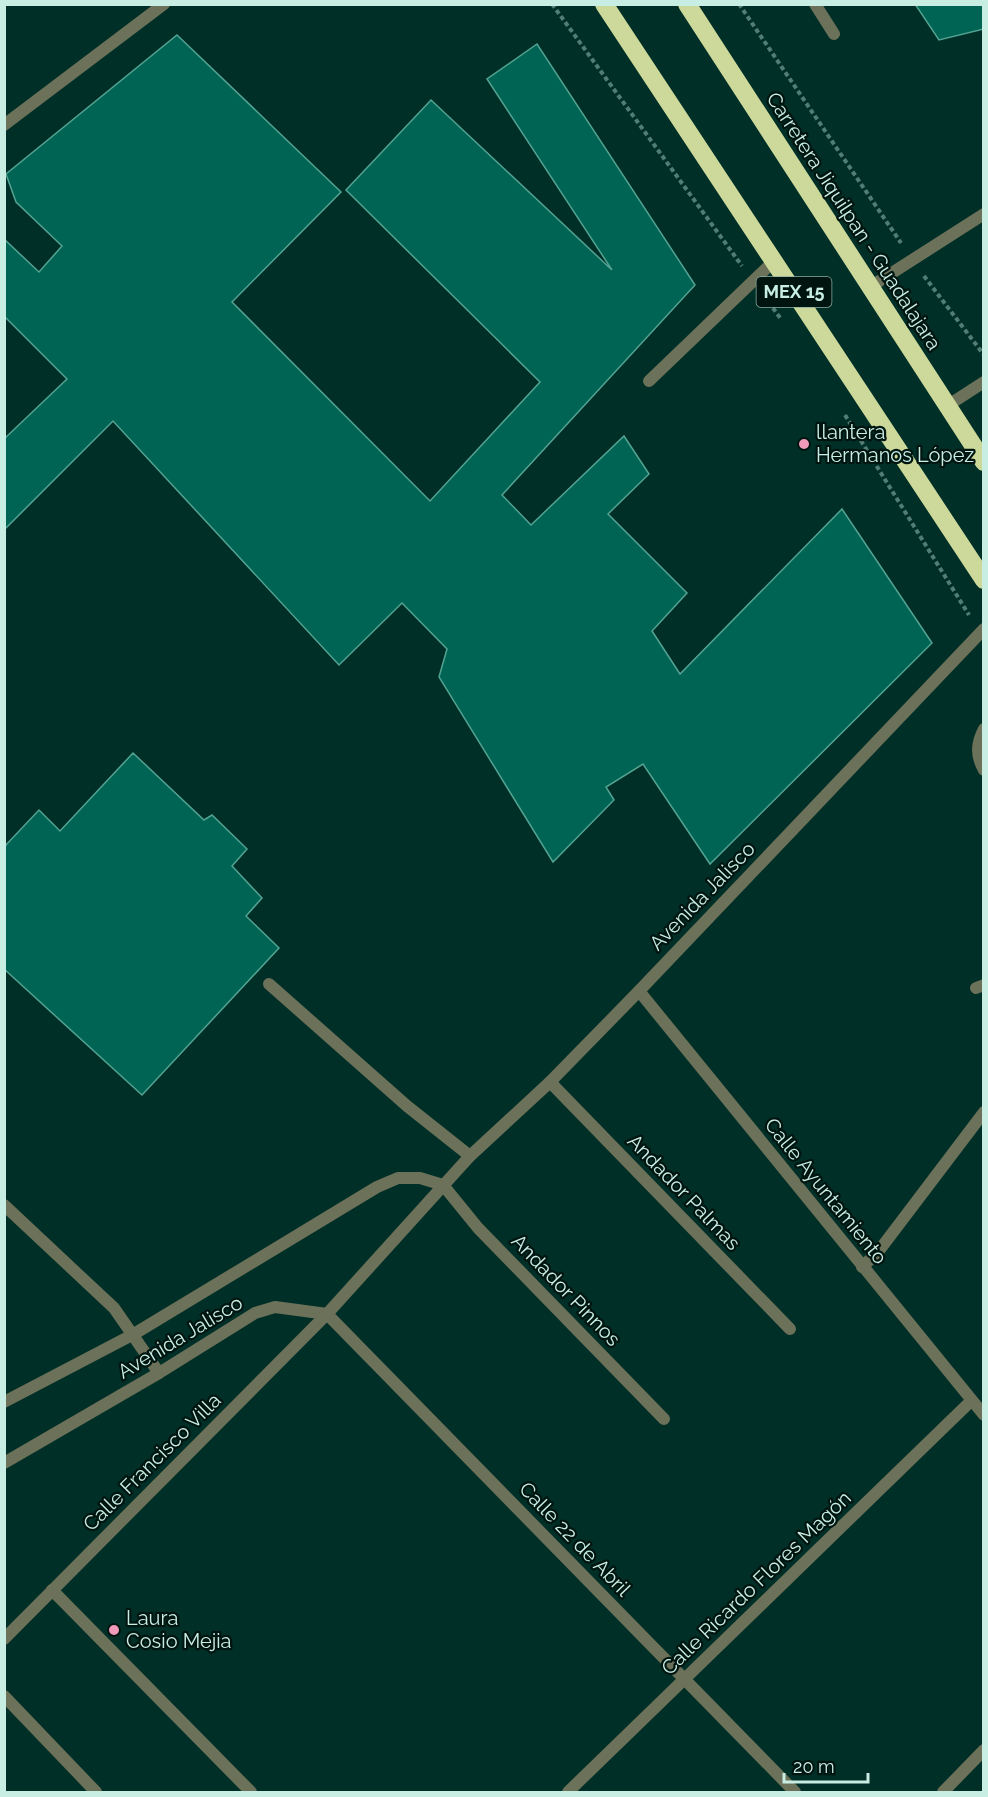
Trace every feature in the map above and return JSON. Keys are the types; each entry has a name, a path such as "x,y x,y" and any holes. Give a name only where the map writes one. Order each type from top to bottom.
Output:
{"highway":[{"name":"MEX 15","path":"604,4 984,580"},
{"name":"Carretera Jiquilpan - Guadalajara","path":"687,4 984,462"}],"street":[{"path":"815,4 834,34"},
{"path":"4,125 164,5"},
{"path":"870,287 984,214"},
{"path":"649,381 774,261"},
{"path":"947,406 984,382"},
{"name":"Avenida Jalisco","path":"4,1462 159,1373 255,1313 275,1307 327,1314 470,1156 550,1082 639,991 982,631"},
{"path":"984,729 979,737 977,757 984,771"},
{"path":"269,984 407,1106 470,1156"},
{"name":"Calle Ayuntamiento","path":"639,991 984,1415"},
{"name":"Andador Palmas","path":"550,1082 790,1329"},
{"path":"862,1267 878,1252 984,1112"},
{"name":"Avenida Jalisco","path":"4,1402 134,1334 377,1187 398,1178 420,1178 443,1185"},
{"name":"Andador Pinnos","path":"443,1185 478,1228 664,1419"},
{"path":"4,1205 114,1308 159,1373"},
{"name":"Calle Francisco Villa","path":"4,1639 327,1314"},
{"name":"Calle 22 de Abril","path":"327,1314 795,1792"},
{"name":"Calle Ricardo Flores Magón","path":"568,1792 971,1401"},
{"path":"52,1590 250,1792"},
{"path":"4,1696 96,1792"},
{"path":"943,1792 984,1750"}],"path":[{"path":"552,4 786,326"},
{"path":"740,4 912,259 984,355"},
{"path":"843,413 982,631"}],"building":[{"path":"915,4 984,4 984,29 939,40"},
{"path":"177,35 341,192 232,302 430,501 540,382 346,190 431,100 612,270 487,79 537,44 695,285 502,495 531,525 624,436 649,474 608,514 687,593 652,631 680,674 842,509 932,643 710,864 643,764 606,787 614,800 553,862 439,677 447,649 402,603 339,665 113,421 4,530 4,439 67,379 4,316 4,239 39,272 62,246 16,202 6,174"},
{"path":"133,753 204,820 212,815 247,849 232,866 262,898 246,916 279,948 142,1095 4,969 4,847 39,810 60,831"}],"place":[{"name":"llantera Hermanos López","path":"804,444"},
{"name":"Laura Cosio Mejia","path":"114,1630"}]}
